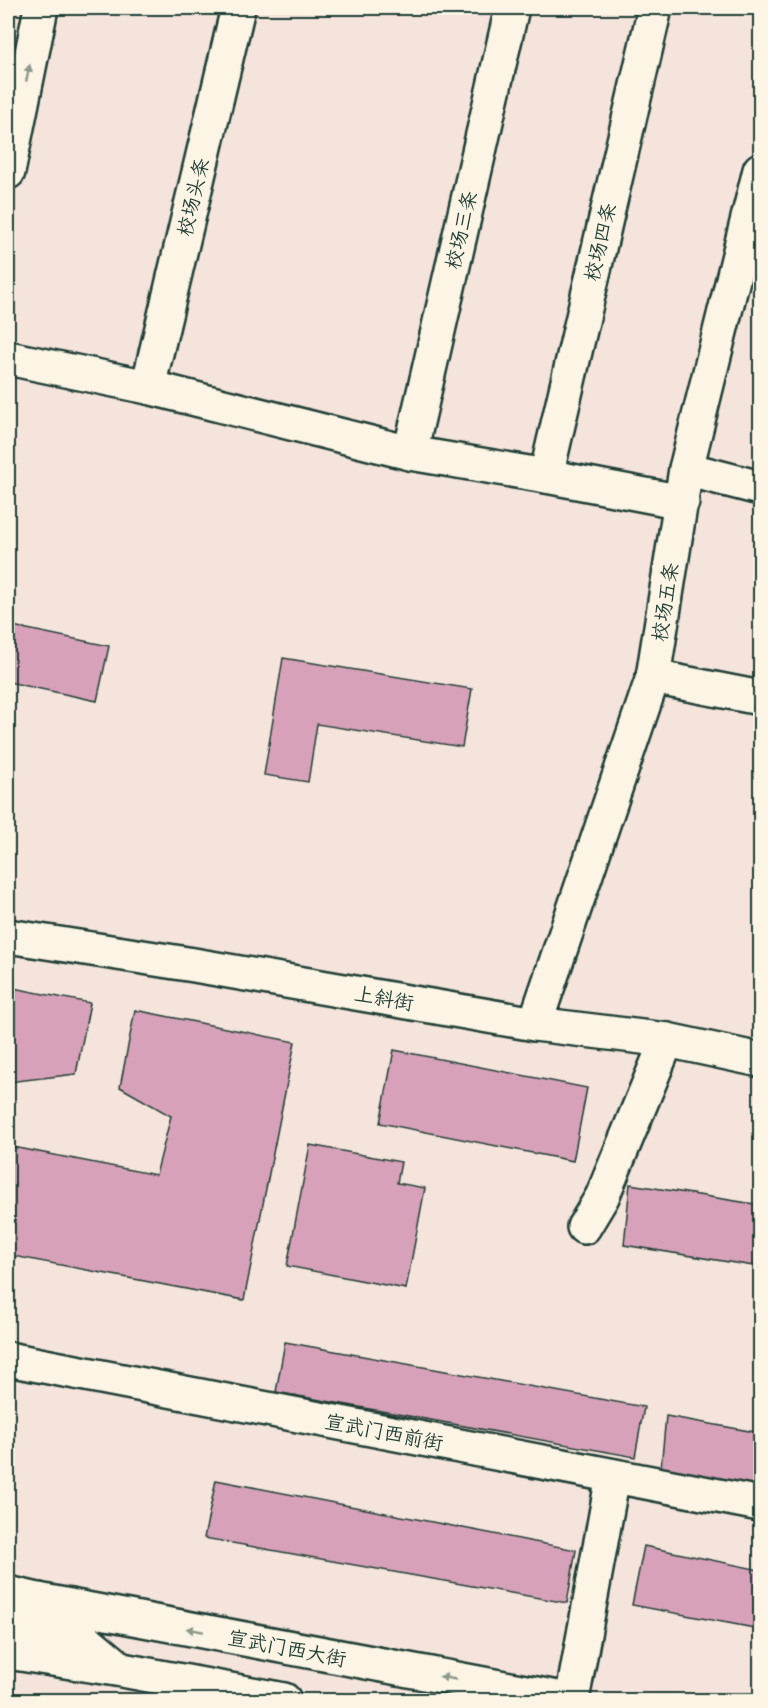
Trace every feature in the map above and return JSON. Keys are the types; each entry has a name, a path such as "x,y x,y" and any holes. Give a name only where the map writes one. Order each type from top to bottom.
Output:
{"street":[{"path":"8,172 41,8"},
{"name":"校场头条","path":"148,387 238,8"},
{"name":"校场三条","path":"410,453 512,8"},
{"name":"校场四条","path":"546,476 655,8"},
{"name":"校场五条","path":"535,1024 653,677 686,469 760,170"},
{"path":"8,358 148,387 410,453 682,502"},
{"path":"686,469 760,488"},
{"path":"653,677 760,698"},
{"name":"上斜街","path":"8,936 194,965 535,1024 667,1040 760,1060"},
{"path":"584,1227 602,1197 667,1040"},
{"name":"宣武门西前街","path":"8,1359 760,1504"},
{"path":"570,1701 613,1476"},
{"path":"23,1597 122,1670"},
{"name":"宣武门西大街","path":"23,1597 570,1701"},
{"path":"8,1623 36,1628 122,1670"},
{"path":"8,1652 122,1670 284,1701"}],"building":[{"path":"8,625 109,646 97,701 8,682"},
{"path":"283,658 472,689 462,747 317,724 308,782 264,775"},
{"path":"8,987 90,1003 76,1074 8,1082"},
{"path":"135,1010 295,1042 244,1300 8,1255 8,1146 156,1175 171,1116 120,1087"},
{"path":"394,1050 587,1088 573,1161 380,1123"},
{"path":"310,1145 401,1162 397,1183 425,1188 406,1289 287,1266"},
{"path":"630,1184 760,1205 760,1267 624,1245"},
{"path":"285,1342 644,1407 635,1457 276,1392"},
{"path":"666,1416 760,1433 760,1486 661,1468"},
{"path":"216,1480 576,1550 567,1603 204,1538"},
{"path":"644,1546 760,1570 760,1629 632,1605"}]}
